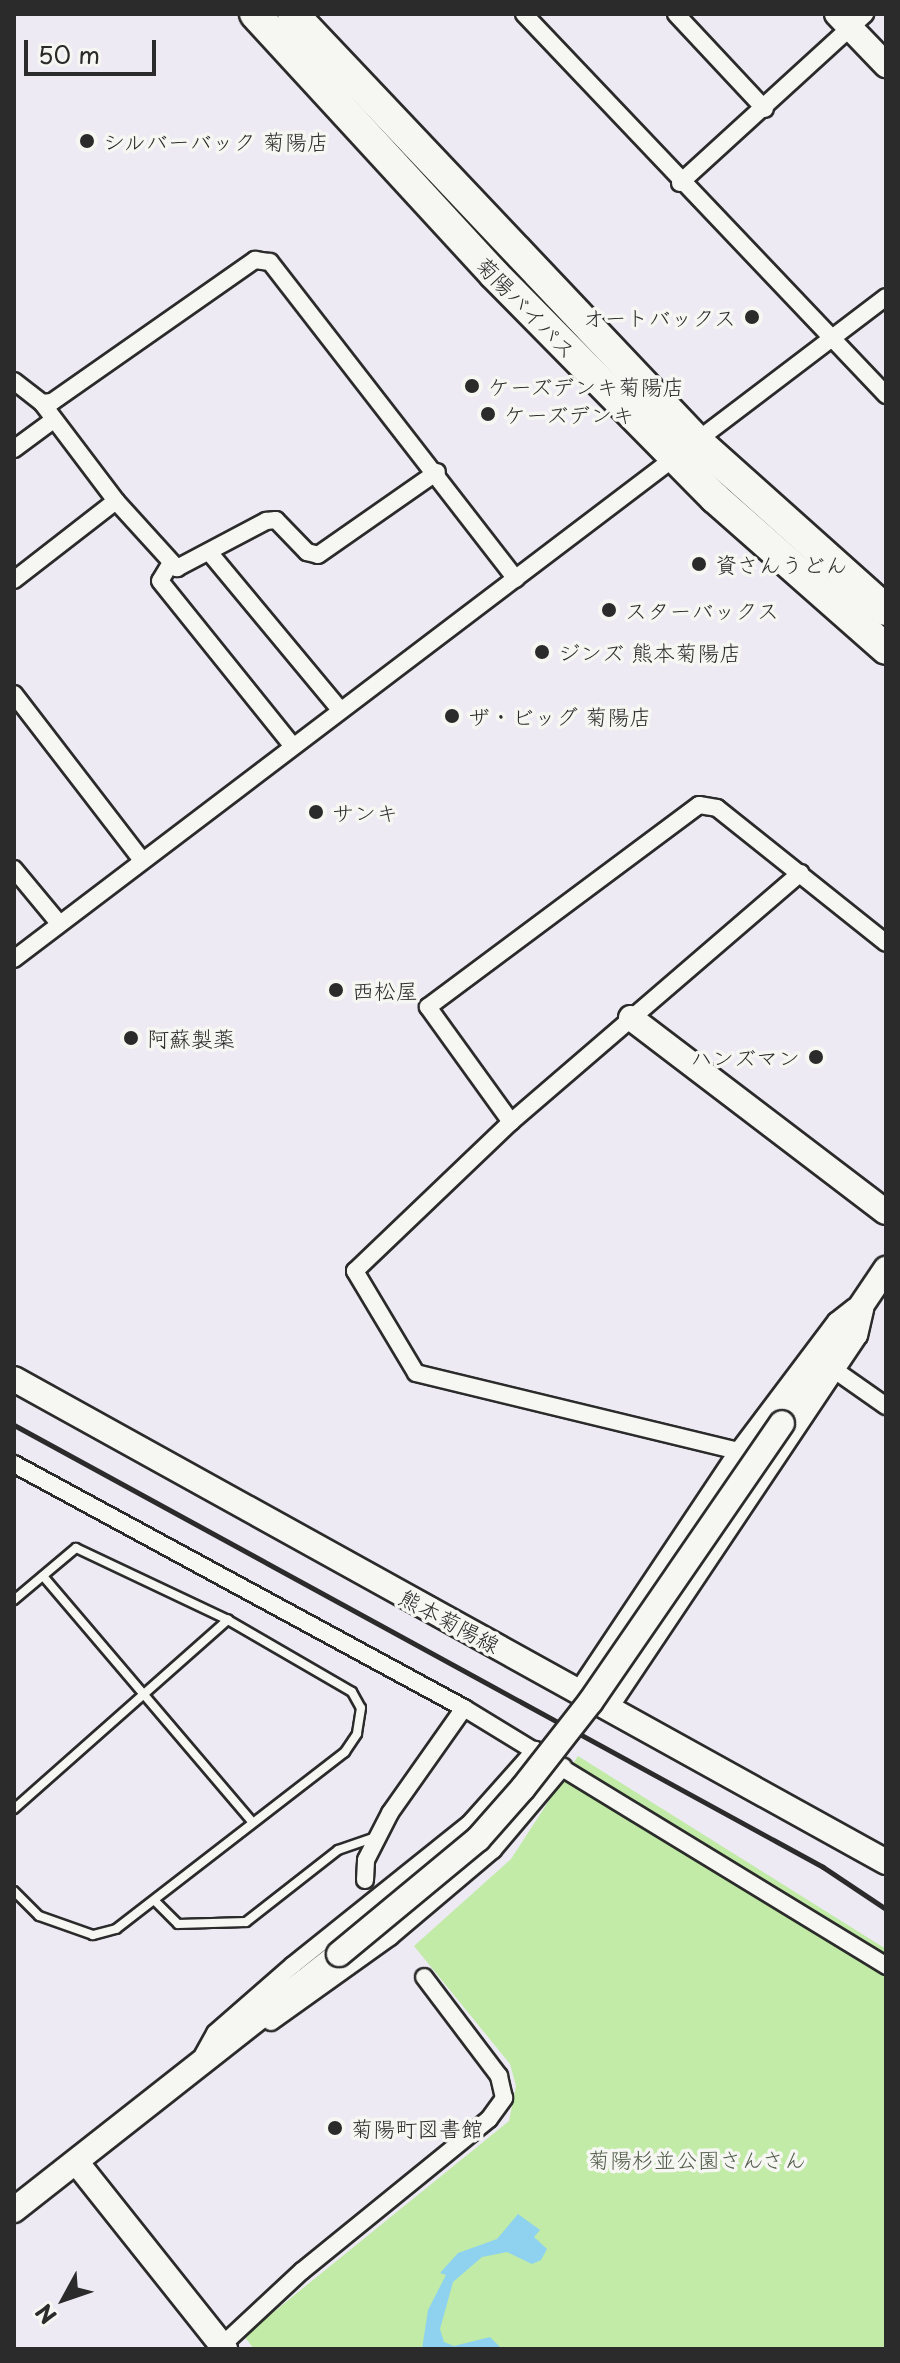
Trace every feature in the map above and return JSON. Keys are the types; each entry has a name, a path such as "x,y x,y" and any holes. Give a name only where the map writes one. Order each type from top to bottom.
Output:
{"highway":[{"name":"菊陽バイパス","path":"255,14 494,274 687,450 886,649"},
{"name":"菊陽バイパス","path":"293,14 687,450 886,610"}],"street":[{"path":"524,14 680,183 886,395"},
{"path":"676,14 765,109"},
{"path":"680,183 765,109 850,19 886,65"},
{"path":"42,403 52,402 255,260 270,262 437,472 516,579"},
{"path":"14,959 291,744 516,579 886,297"},
{"path":"14,381 42,403 52,421 169,566 177,568 276,520 307,552 318,555 437,472"},
{"path":"14,449 52,421"},
{"path":"14,580 116,501"},
{"path":"209,552 340,710"},
{"path":"169,566 160,581 291,744"},
{"path":"14,694 141,859"},
{"path":"511,1122 428,1007 699,805 717,808 886,943"},
{"path":"14,869 58,922"},
{"path":"738,1451 416,1373 355,1271 511,1122 801,873"},
{"path":"631,1018 886,1212"},
{"path":"14,2210 77,2163 200,2060 339,1954 478,1839 523,1788 591,1701 886,1269"},
{"path":"579,1689 738,1451 836,1321 867,1296"},
{"path":"611,1706 859,1336 867,1296"},
{"path":"836,1371 886,1406"},
{"name":"熊本菊陽線","path":"14,1379 611,1706 886,1862"},
{"path":"14,1464 464,1708 886,1966"},
{"path":"365,1880 366,1860 378,1836 464,1708"},
{"path":"200,2060 215,2033 470,1823 535,1750"},
{"path":"200,2060 229,2052 390,1937 493,1850 563,1767"},
{"path":"77,2163 221,2348 302,2271 489,2119 504,2098 499,2076 424,1977"}],"lane":[{"path":"14,1600 76,1548 228,1620 352,1692 361,1708 357,1734 345,1752 252,1822 156,1902 116,1929 93,1935 39,1916 14,1891"},
{"path":"43,1576 147,1694 252,1822"},
{"path":"14,1809 228,1620"},
{"path":"156,1902 178,1924 246,1922 338,1850 378,1836"}],"green space":[{"name":"菊陽杉並公園さんさん","path":"578,1756 886,1949 886,2349 254,2349 244,2336 509,2121 516,2086 510,2064 414,1946 511,1859"}],"water":[{"path":"518,2214 540,2230 534,2237 547,2249 541,2260 532,2264 507,2252 482,2257 453,2282 440,2329 444,2342 454,2346 490,2337 502,2349 422,2349 428,2310 446,2275 440,2273 458,2253 497,2239"}],"railway":[{"path":"14,1425 823,1867 886,1909"}],"place":[{"name":"シルバーバック 菊陽店","path":"87,141"},
{"name":"オートバックス","path":"752,317"},
{"name":"ケーズデンキ菊陽店","path":"472,386"},
{"name":"ケーズデンキ","path":"488,414"},
{"name":"資さんうどん","path":"699,564"},
{"name":"スターバックス","path":"609,610"},
{"name":"ジンズ 熊本菊陽店","path":"542,652"},
{"name":"ザ・ビッグ 菊陽店","path":"452,716"},
{"name":"サンキ","path":"316,812"},
{"name":"西松屋","path":"336,990"},
{"name":"阿蘇製薬","path":"131,1038"},
{"name":"ハンズマン","path":"816,1057"},
{"name":"菊陽町図書館","path":"335,2128"}]}
